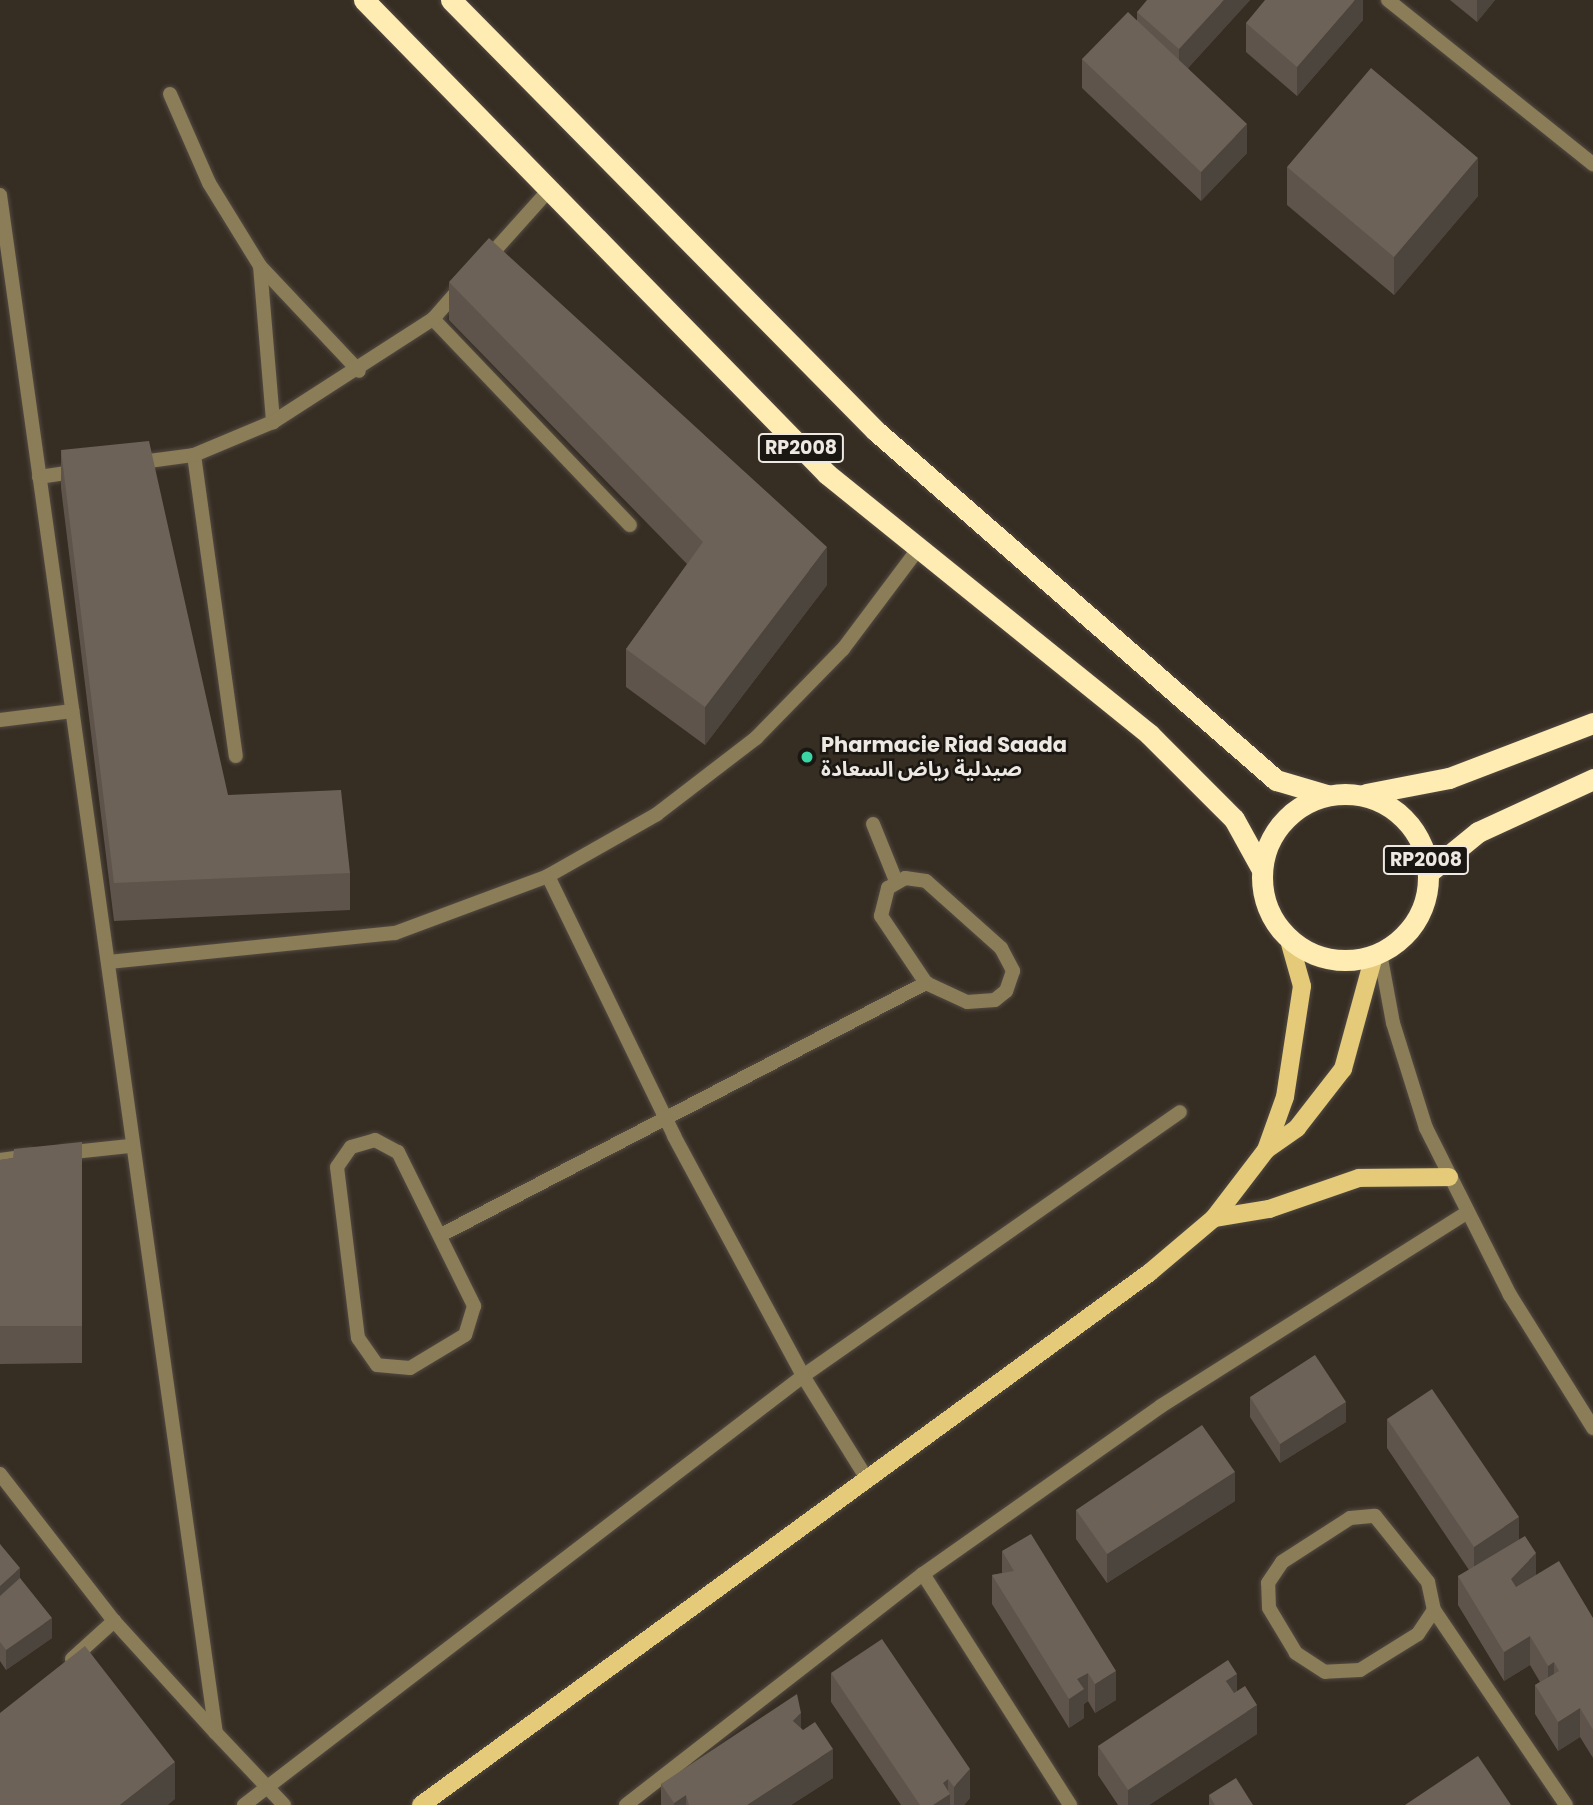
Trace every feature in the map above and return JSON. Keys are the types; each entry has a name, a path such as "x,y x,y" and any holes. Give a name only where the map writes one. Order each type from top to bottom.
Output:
{"highway":[{"name":"RP2008","path":"364,0 827,474 1149,734 1234,820 1261,867 1272,920 1289,940"},
{"name":"RP2008","path":"451,0 876,431 1276,780 1327,795 1353,793 1384,796 1416,788 1593,723"},
{"name":"RP2008","path":"1377,954 1413,925 1429,872 1478,832 1593,779"},
{"name":"RP2008","path":"1353,793 1402,815 1429,872"},
{"name":"RP2008","path":"1261,867 1282,821 1327,795"},
{"path":"1289,940 1330,959 1377,954"}],"main road":[{"path":"1266,1150 1292,1070 1300,1014 1302,986 1289,940"},
{"path":"421,1805 867,1479 1214,1219 1266,1150 1297,1128 1343,1069 1377,954"},
{"path":"1214,1219 1269,1209 1359,1178 1449,1177"}],"street":[{"path":"1388,0 1593,164"},
{"path":"170,94 209,183 260,266 359,371"},
{"path":"117,466 194,455 273,422 359,371 433,318 549,190"},
{"path":"0,194 7,293 39,477 108,962 130,1146 216,1733"},
{"path":"260,266 273,422"},
{"path":"433,318 630,525"},
{"path":"194,455 236,756"},
{"path":"39,477 91,469"},
{"path":"108,962 395,933 548,876 657,814 756,738 844,649 918,549"},
{"path":"0,720 72,711"},
{"path":"873,824 896,881"},
{"path":"548,876 666,1121 803,1376 867,1479"},
{"path":"896,881 926,881 1002,948 1013,971 1006,991 981,1002 952,1000 926,983 881,916 883,897 896,881"},
{"path":"1377,954 1408,1076 1449,1177 1466,1213 1593,1428"},
{"path":"441,1235 666,1121 926,983"},
{"path":"244,1805 803,1376 1180,1112"},
{"path":"375,1140 398,1152 441,1235 471,1292 469,1328 454,1346 410,1368 377,1365 358,1338 336,1179 342,1155 375,1140"},
{"path":"0,1160 130,1146"},
{"path":"626,1805 923,1574 1161,1406 1466,1213"},
{"path":"0,1474 114,1621 284,1805"},
{"path":"1434,1610 1418,1634 1360,1670 1325,1672 1296,1653 1269,1608 1268,1583 1282,1562 1350,1518 1375,1516 1428,1582 1434,1610 1566,1805"},
{"path":"923,1574 1070,1805"},
{"path":"62,1667 114,1621"}],"building":[{"path":"1147,0 1224,0 1179,49 1137,12"},
{"path":"1265,0 1355,0 1297,67 1246,23"},
{"path":"1128,12 1247,124 1201,172 1082,59"},
{"path":"1371,68 1478,158 1394,257 1287,167"},
{"path":"489,238 827,547 705,707 626,649 703,542 449,282"},
{"path":"149,441 228,795 341,790 350,873 114,883 61,450"},
{"path":"82,1142 82,1326 0,1326 0,1160 13,1158 14,1149"},
{"path":"1315,1355 1346,1402 1280,1444 1250,1397"},
{"path":"1432,1389 1519,1517 1474,1547 1387,1419"},
{"path":"1202,1425 1235,1472 1107,1554 1076,1510"},
{"path":"1031,1534 1116,1671 1095,1684 1088,1673 1077,1679 1084,1689 1069,1699 992,1575 1014,1571 1002,1551"},
{"path":"1525,1536 1536,1553 1511,1579 1516,1587 1559,1561 1593,1618 1593,1730 1580,1708 1558,1722 1535,1685 1559,1671 1554,1662 1548,1666 1530,1636 1504,1652 1458,1576"},
{"path":"0,1544 20,1568 0,1586"},
{"path":"20,1578 52,1618 6,1650 0,1642 0,1596"},
{"path":"882,1639 970,1769 954,1787 948,1779 943,1783 950,1794 933,1805 920,1805 831,1673"},
{"path":"85,1646 175,1762 120,1805 0,1805 0,1713"},
{"path":"1228,1660 1237,1674 1226,1681 1234,1693 1245,1686 1257,1705 1128,1790 1098,1746"},
{"path":"797,1694 801,1713 793,1721 803,1730 815,1722 833,1749 747,1805 689,1805 686,1795 674,1803 661,1784"},
{"path":"1478,1756 1511,1805 1405,1805"},
{"path":"1236,1778 1253,1805 1215,1805 1209,1795"}],"place":[{"name":"Pharmacie Riad Saada صيدلية رياض السعادة","path":"807,757"}]}
